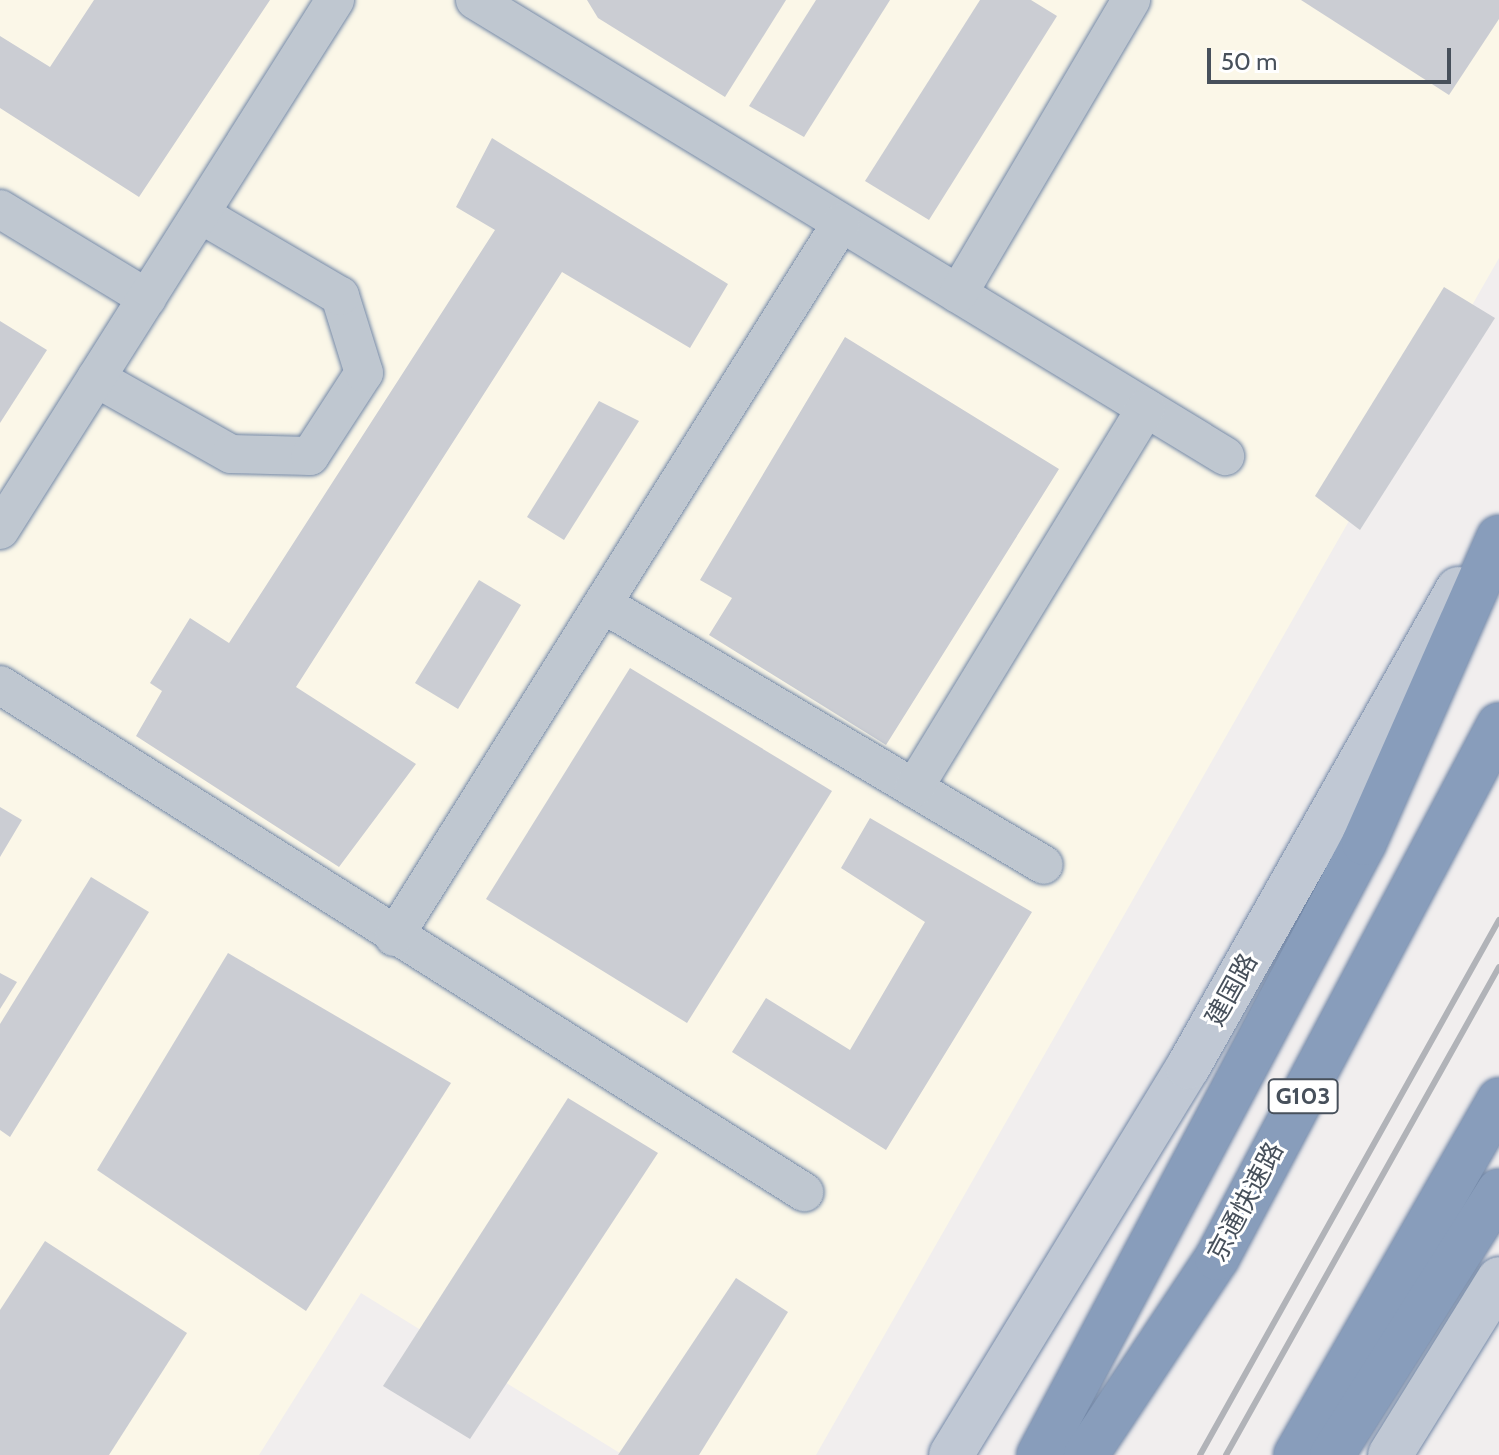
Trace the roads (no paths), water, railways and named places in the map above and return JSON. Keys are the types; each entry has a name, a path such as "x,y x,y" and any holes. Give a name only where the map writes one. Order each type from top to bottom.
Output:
{"highway":[{"path":"1039,1455 1364,843 1499,537"},
{"name":"京通快速路","path":"1086,1455 1217,1258 1499,725"},
{"path":"1296,1455 1499,1100"},
{"path":"1332,1455 1499,1191"}],"main road":[{"name":"建国路","path":"951,1455 1188,1067 1499,517"},
{"path":"1390,1455 1499,1279"}],"street":[{"path":"0,530 335,0"},
{"path":"475,0 1225,456"},
{"path":"958,294 1131,0"},
{"path":"0,209 147,298"},
{"path":"96,378 231,454 310,456 364,373 340,296 200,214"},
{"path":"394,937 841,223"},
{"path":"914,788 1146,408"},
{"path":"603,604 1044,865"},
{"path":"0,685 394,937 804,1192"}],"railway":[{"path":"1200,1455 1499,920"},
{"path":"1226,1455 1499,967"}]}
